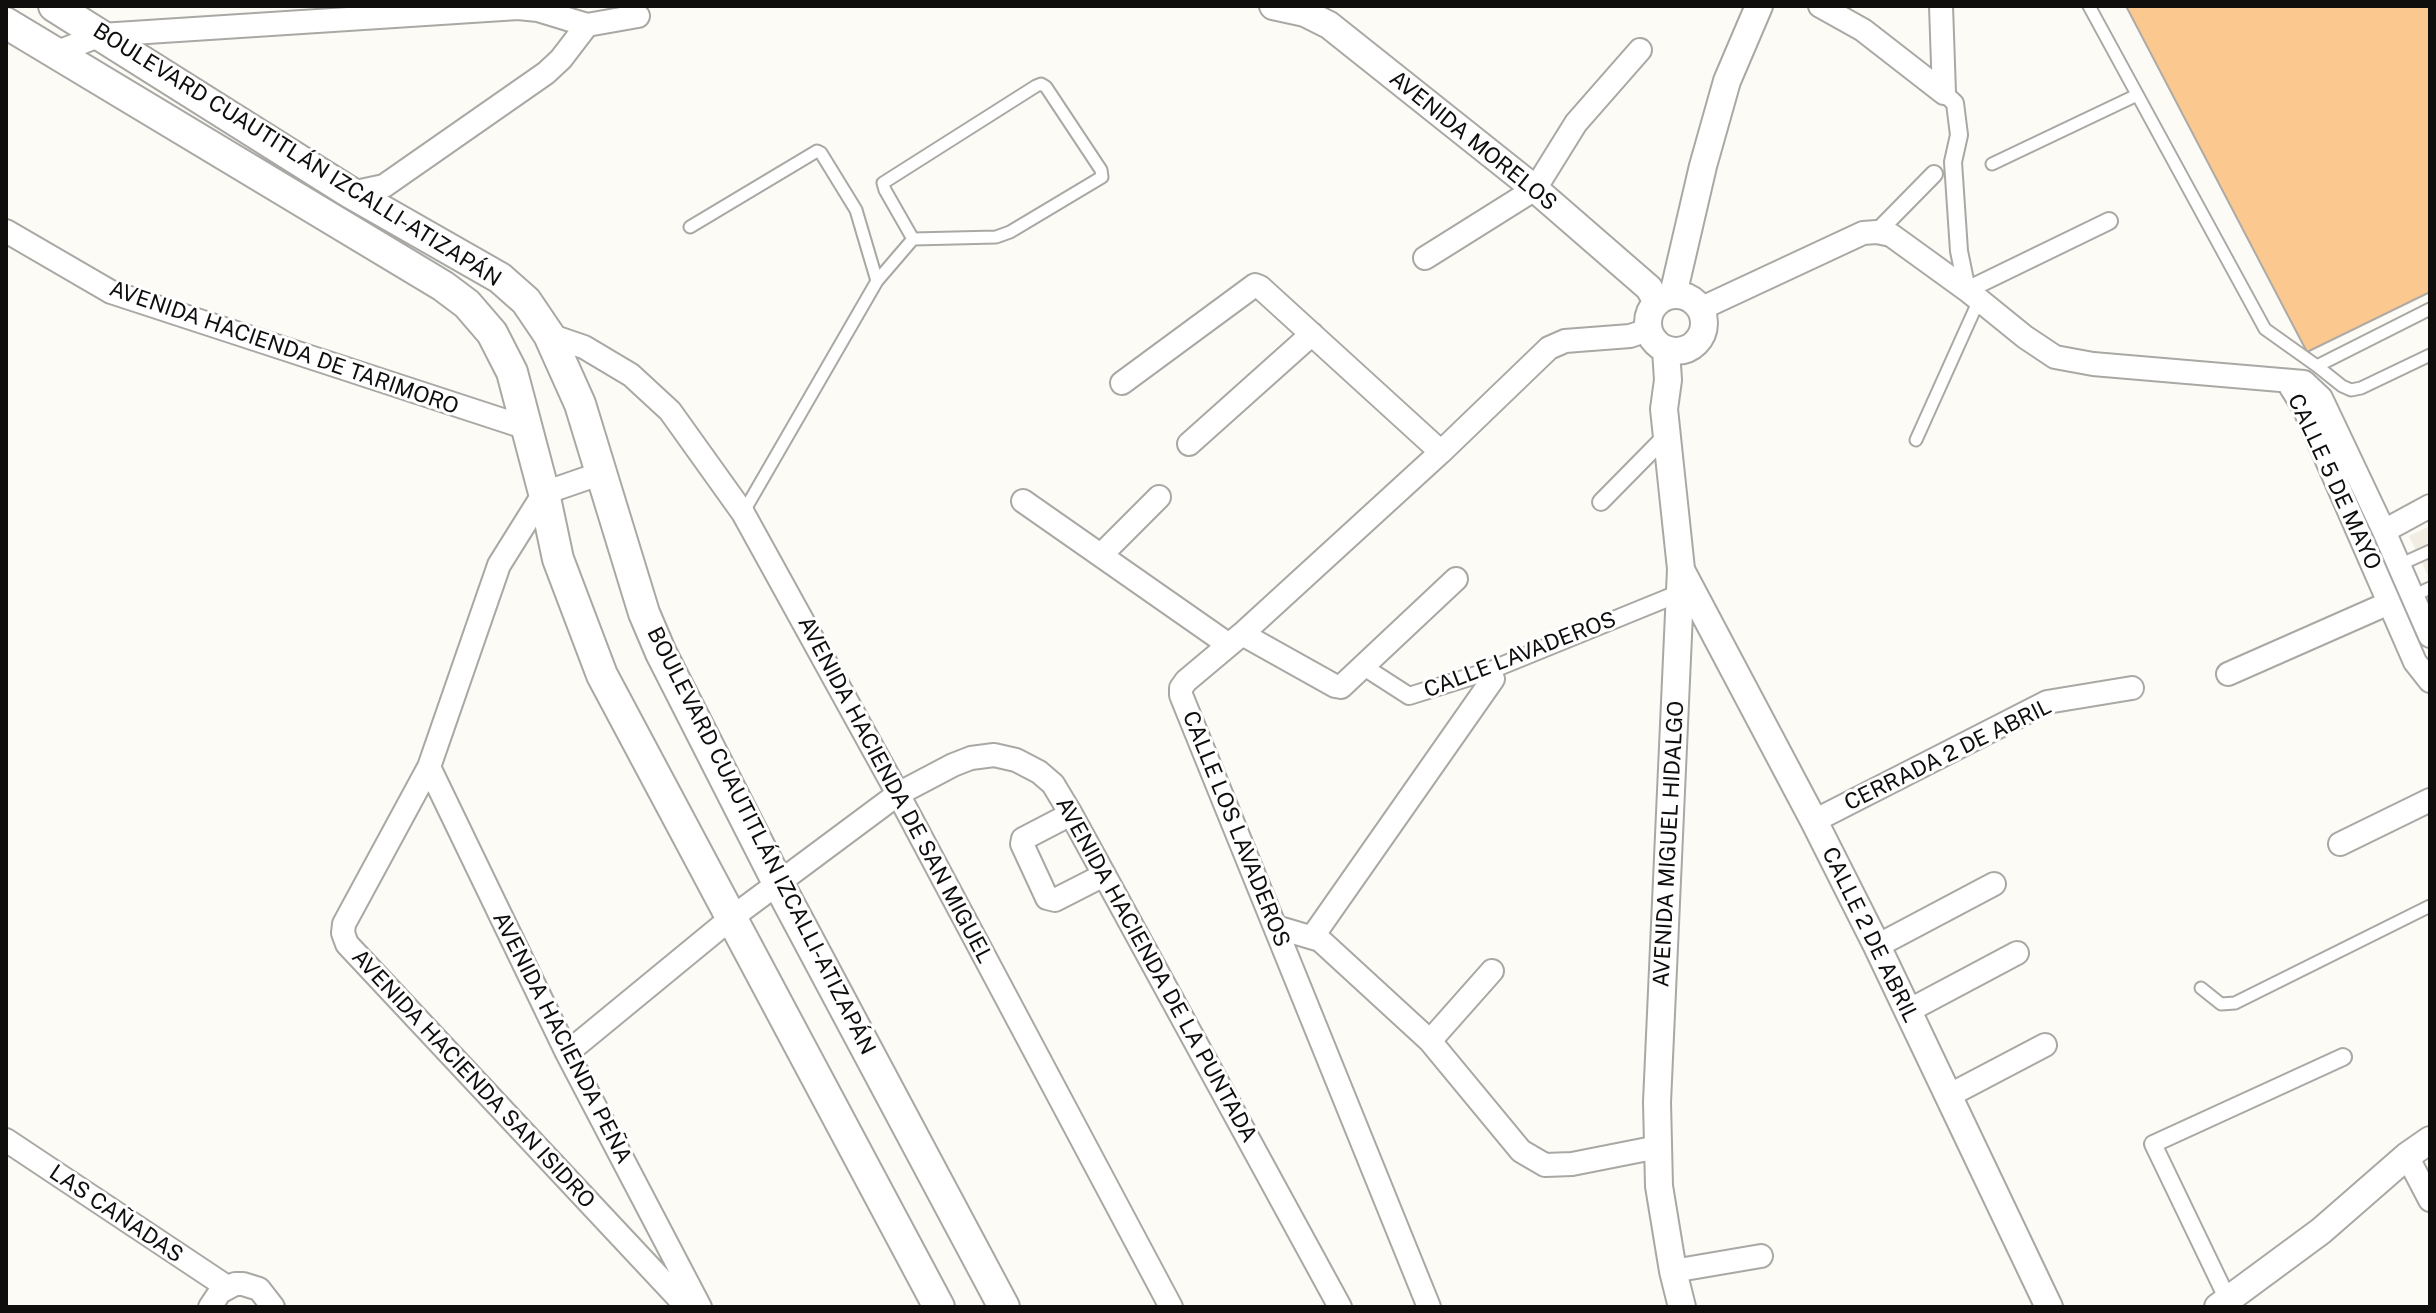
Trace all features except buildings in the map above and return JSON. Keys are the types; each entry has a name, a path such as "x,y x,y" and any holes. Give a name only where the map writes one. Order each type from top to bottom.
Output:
{"main road":[{"name":"BOULEVARD CUAUTITLÁN IZCALLI-ATIZAPÁN","path":"54,6 351,193 500,278 526,301 549,335 580,404 644,613 661,653 778,883 1004,1307"},
{"name":"BOULEVARD CUAUTITLÁN IZCALLI-ATIZAPÁN","path":"6,23 443,286 467,304 492,333 512,372 558,559 602,675 939,1307"}],"street":[{"name":"AVENIDA MORELOS","path":"1273,6 1305,13 1329,25 1535,189 1649,288 1679,294"},
{"path":"1679,294 1703,166 1727,81 1759,6"},
{"path":"1820,6 1863,30 1955,103 1959,135 1953,162 1959,251 1973,295"},
{"path":"1941,6 1944,93"},
{"path":"55,53 101,35 518,8 538,10 587,25 638,16"},
{"path":"351,193 384,186 546,73 587,25"},
{"path":"1425,258 1535,189 1576,123 1640,50"},
{"path":"1877,232 1934,174"},
{"path":"1973,295 2109,221"},
{"name":"AVENIDA HACIENDA DE TARIMORO","path":"6,231 111,292 527,428"},
{"path":"1679,294 1703,316 1703,332 1694,345 1664,344 1649,315 1679,294 1863,233 1877,232 1891,235 1973,295"},
{"path":"1122,383 1255,285 1441,452"},
{"name":"CALLE 5 DE MAYO","path":"1973,295 2055,357 2093,364 2287,381 2357,500 2384,531 2399,565 2422,592 2430,636"},
{"path":"1189,444 1312,334"},
{"name":"AVENIDA HACIENDA DE SAN MIGUEL","path":"549,335 584,347 631,375 670,411 743,513 898,794 1171,1307"},
{"name":"CALLE LOS LAVADEROS","path":"1429,1307 1181,695 1186,681 1236,640 1557,343 1630,336 1664,344"},
{"name":"AVENIDA MIGUEL HIDALGO","path":"1664,344 1668,380 1664,409 1685,596 1657,1102 1659,1186 1682,1307"},
{"path":"1601,502 1667,435"},
{"path":"544,493 602,473"},
{"name":"AVENIDA HACIENDA SAN ISIDRO","path":"544,493 499,565 429,767 344,924 343,933 347,944 687,1307"},
{"path":"1101,555 1159,497"},
{"name":"CALLE 5 DE MAYO","path":"2357,500 2389,603 2415,662 2430,681"},
{"path":"1023,501 1101,555 1236,640 1335,686 1341,687 1364,667 1456,579"},
{"path":"2384,531 2430,506"},
{"name":"CALLE LAVADEROS","path":"1364,667 1409,696 1486,672 1685,596"},
{"name":"CALLE 2 DE ABRIL","path":"1685,596 1814,821 2049,1307"},
{"path":"2228,674 2389,603"},
{"path":"1313,936 1493,679"},
{"name":"CERRADA 2 DE ABRIL","path":"1814,821 2047,702 2132,688"},
{"name":"AVENIDA HACIENDA DE LA PUNTADA","path":"567,1053 730,919 898,794 971,758 994,755 1016,760 1039,772 1053,784 1071,814 1340,1307"},
{"name":"AVENIDA HACIENDA PEÑA","path":"429,767 567,1053 700,1307"},
{"path":"2340,844 2430,800"},
{"path":"1071,814 1023,839 1022,844 1047,898 1055,900 1104,875"},
{"path":"1877,946 1994,884"},
{"path":"1276,927 1313,936 1430,1041 1521,1151 1545,1165 1572,1164 1658,1147"},
{"path":"1908,1011 2017,953"},
{"path":"1430,1041 1492,971"},
{"path":"1948,1096 2045,1045"},
{"path":"2343,1057 2153,1144 2223,1303 2321,1231 2407,1156 2430,1140"},
{"name":"LAS CAÑADAS","path":"6,1140 227,1287"},
{"path":"2407,1156 2430,1200"},
{"path":"1673,1271 1761,1256"},
{"path":"210,1307 214,1298 235,1284 252,1286 266,1295 273,1307"}],"lane":[{"path":"2089,6 2265,329 2351,390 2430,355"},
{"path":"743,513 877,281 913,239 996,237 1010,232 1102,177 1101,170 1046,87 1041,84 883,183 913,239"},
{"path":"1992,164 2137,95"},
{"path":"690,227 817,151 856,210 877,281"},
{"path":"1916,440 1973,295"},
{"path":"2317,366 2430,309"},
{"path":"2399,565 2430,551"},
{"path":"2201,988 2221,1004 2235,1003 2430,906"}],"shaded area":[{"path":"2430,526 2430,580 2409,536"}]}
